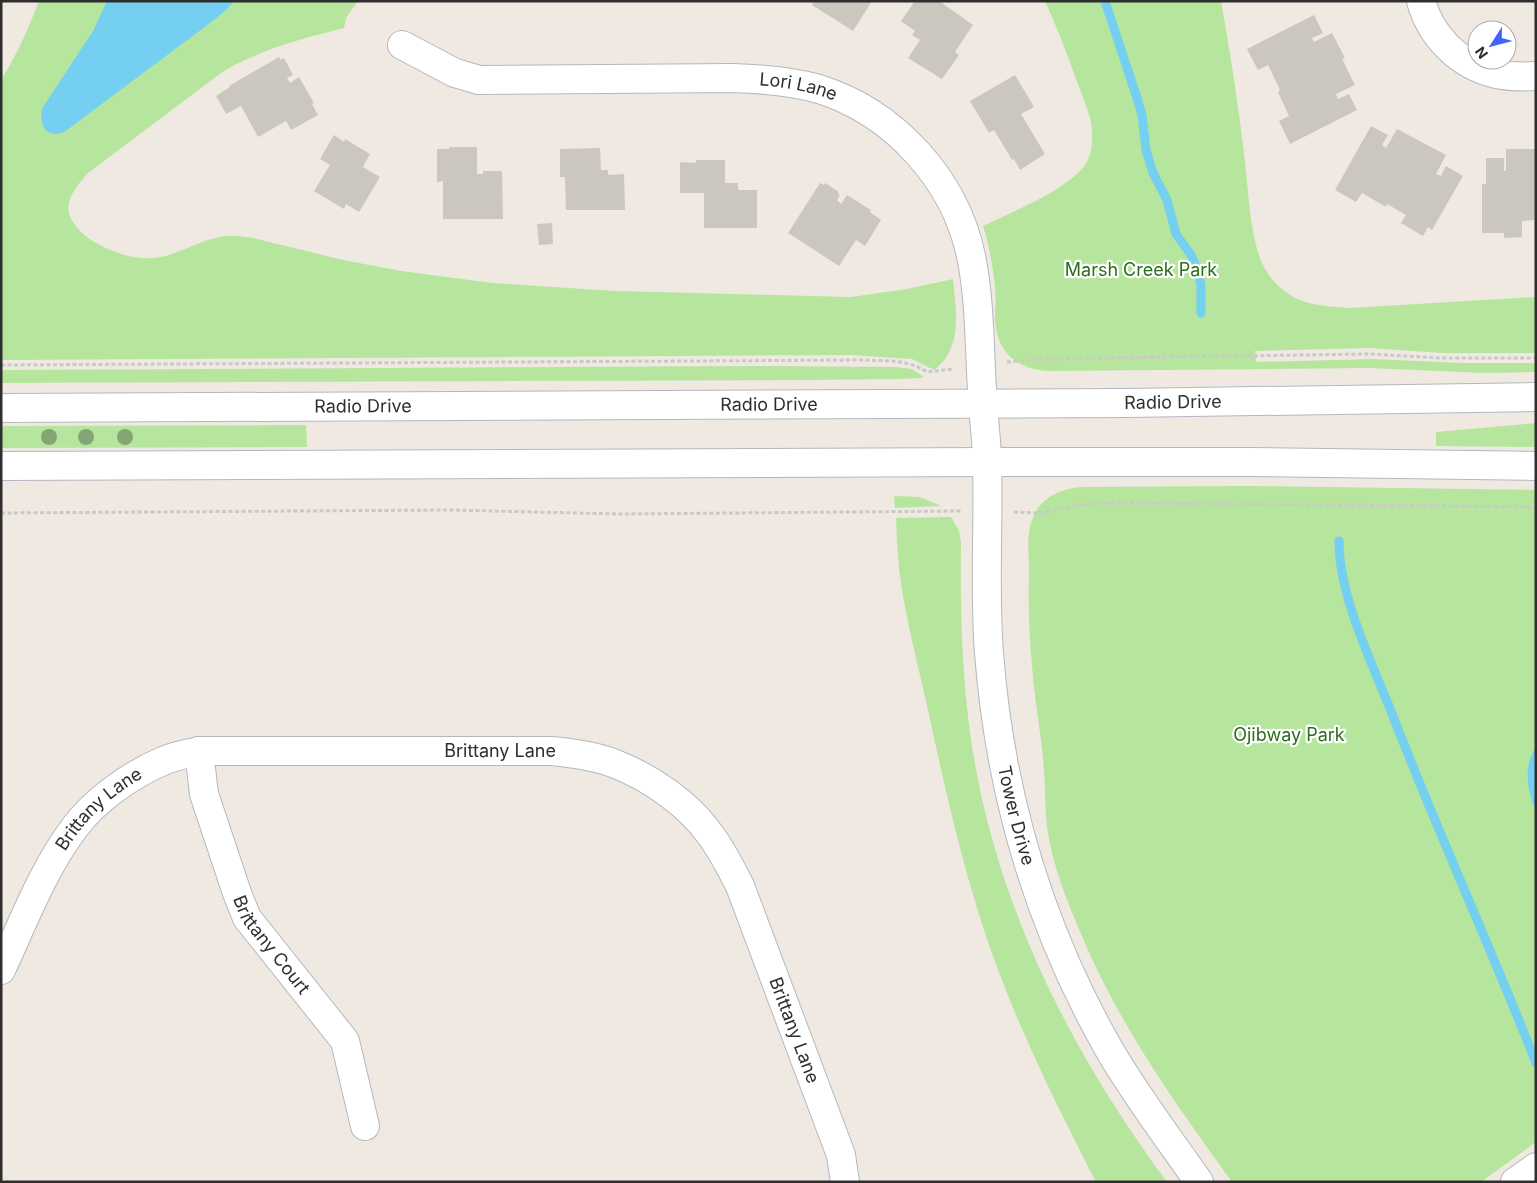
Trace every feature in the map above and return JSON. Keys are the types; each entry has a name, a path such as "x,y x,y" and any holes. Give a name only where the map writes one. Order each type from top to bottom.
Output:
{"street":[{"path":"1421,1 1433,30 1446,46 1459,56 1488,72 1511,76 1536,76"},
{"name":"Lori Lane","path":"402,45 455,73 480,80 724,78 771,80 820,90 849,101 865,110 892,129 915,150 944,188 963,227 976,288 983,404"},
{"name":"Radio Drive","path":"1,408 1288,402 1536,397"},
{"name":"Tower Drive","path":"983,404 987,462 987,590 991,678 1006,776 1023,848 1036,892 1053,936 1093,1020 1111,1053 1144,1104 1199,1182"},
{"path":"1,466 1249,462 1536,466"},
{"name":"Brittany Lane","path":"1,970 54,857 76,826 102,800 132,776 164,760 199,751 551,751 586,755 618,765 652,783 680,802 708,832 726,858 740,886 841,1155 845,1182"},
{"name":"Brittany Court","path":"199,751 204,794 247,918 345,1041 365,1126"},
{"path":"1515,1182 1536,1166"}],"path":[{"path":"1019,360 1369,354 1441,358 1536,358"},
{"path":"1,365 863,360 906,363 919,366 928,372"},
{"path":"1040,513 1069,506 1103,504 1536,507"},
{"path":"1,513 442,510 619,514 944,511"}],"green space":[{"path":"39,1 358,1 346,18 344,28 266,51 221,73 88,173 70,198 69,212 71,219 82,233 113,251 137,258 153,258 169,255 211,239 236,236 253,238 343,260 401,271 492,283 614,291 851,297 907,289 953,279 956,328 950,351 934,370 912,359 850,355 1,360 1,80 22,42"},
{"name":"Marsh Creek Park","path":"1045,1 1221,1 1256,243 1268,274 1289,295 1314,304 1350,308 1536,297 1536,353 1442,353 1371,348 1255,351 1256,362 1373,359 1462,363 1536,363 1536,372 1485,373 1369,368 1049,371 1032,368 1016,361 1004,350 997,333 992,263 983,226 1041,198 1070,180 1088,160 1092,141 1091,122 1087,107"},
{"path":"895,367 912,369 924,377 802,380 1,383 1,370"},
{"path":"1536,423 1536,447 1436,446 1436,432"},
{"path":"306,425 307,447 1,448 1,426"},
{"name":"Ojibway Park","path":"1248,486 1536,490 1536,1142 1481,1182 1232,1182 1154,1070 1119,1012 1088,950 1060,882 1047,829 1043,758 1030,641 1028,539 1032,520 1040,505 1052,495 1067,489 1084,487"},
{"path":"894,496 920,497 941,506 895,508"},
{"path":"951,517 959,531 961,543 963,654 971,737 987,821 1004,877 1024,931 1047,984 1073,1035 1133,1134 1167,1182 1096,1182 1021,1027 984,930 941,770 908,621 898,554 896,518"}],"water":[{"path":"107,1 235,1 218,17 70,128 61,133 50,133 42,123 43,107 93,31"},
{"path":"1536,747 1536,811 1530,795 1528,770 1529,762"}],"building":[{"path":"814,1 872,1 853,31 812,5"},
{"path":"915,1 939,1 973,25 955,52 959,55 942,79 908,58 920,40 912,35 915,31 901,21"},
{"path":"1314,15 1323,33 1312,38 1314,42 1332,33 1345,58 1342,59 1355,85 1336,94 1338,99 1349,94 1357,110 1290,144 1279,121 1289,116 1278,92 1280,90 1268,65 1258,70 1247,49"},
{"path":"279,57 281,60 284,58 293,75 287,78 290,83 299,77 314,103 312,104 318,115 291,130 286,121 258,137 241,106 226,114 216,96 229,86"},
{"path":"1015,75 1034,107 1021,114 1045,154 1020,170 994,130 989,133 970,101"},
{"path":"1371,126 1388,135 1382,145 1386,148 1397,129 1446,155 1436,174 1441,176 1446,166 1463,176 1432,230 1428,227 1423,236 1401,223 1406,215 1387,204 1386,207 1362,193 1356,202 1335,190"},
{"path":"334,135 344,142 345,139 370,154 363,167 380,177 359,212 346,204 344,209 314,191 330,165 320,159"},
{"path":"449,147 477,147 477,174 483,174 483,171 502,171 503,219 443,219 443,181 437,182 437,149 449,149"},
{"path":"600,148 601,170 608,170 608,175 624,174 625,210 566,210 565,177 560,177 560,149"},
{"path":"1506,149 1535,149 1536,151 1536,220 1522,221 1522,237 1504,238 1504,233 1482,233 1482,184 1486,184 1486,158 1504,158 1504,171 1506,171"},
{"path":"696,160 725,160 725,183 738,183 738,190 757,190 757,228 704,228 704,193 680,193 680,162 696,163"},
{"path":"820,183 824,185 825,183 839,192 838,194 840,195 837,200 841,204 847,195 871,210 870,212 881,220 865,246 856,240 839,266 788,233"},
{"path":"552,223 553,244 539,245 537,224"}],"waterway":[{"path":"1105,1 1142,115 1146,150 1153,173 1167,200 1176,234 1191,255 1198,271 1201,286 1201,313"},
{"path":"1339,541 1344,582 1356,625 1536,1063"}]}
